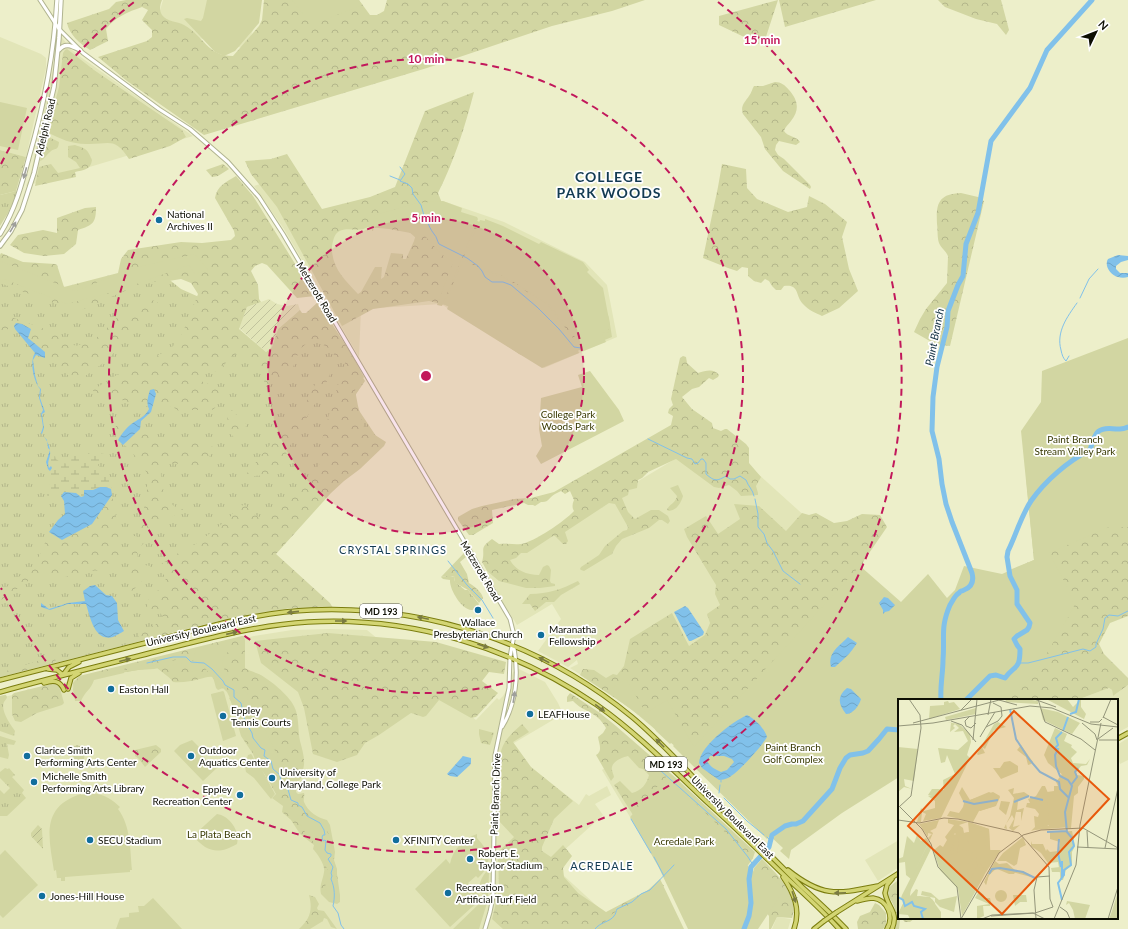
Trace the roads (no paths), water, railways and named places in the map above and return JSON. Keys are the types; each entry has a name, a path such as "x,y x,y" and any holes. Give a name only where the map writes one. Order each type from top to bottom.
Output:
{"main road":[{"name":"Adelphi Road","path":"0,234 14,207 37,129 50,64 57,0"},
{"name":"Adelphi Road","path":"0,246 16,222 27,197 54,87 61,0"},
{"path":"58,50 66,45 80,50"},
{"name":"University Boulevard East","path":"0,680 227,622 265,615 312,610 378,611 416,616 456,626 542,658 590,686 638,722 674,756 759,848 767,859 839,929"},
{"name":"University Boulevard East","path":"0,692 240,631 307,622 352,621 406,627 468,642 516,659 597,705 649,748 759,848 771,856 848,929"},
{"path":"42,670 55,670 64,675 71,666 88,658"},
{"path":"27,685 53,681 61,684 66,689 72,678 88,669"},
{"path":"570,674 575,673"},
{"path":"1118,738 1128,733"},
{"path":"771,856 802,881 832,893 844,893 878,886"},
{"path":"778,869 790,886 795,898 797,916 794,929"},
{"path":"814,929 852,902 898,874"},
{"path":"892,929 895,915 885,893 887,885 893,877"},
{"path":"852,902 870,898 882,902 887,906 890,916 890,922 887,929"}],"street":[{"name":"Metzerott Road","path":"40,0 55,24 80,50 206,142 236,170 264,204 505,610 513,628 513,646"},
{"name":"Paint Branch Drive","path":"485,929 493,897 495,756 509,688 510,657 513,646"},
{"name":"Paint Branch Drive","path":"500,731 514,700 516,659 513,646"}],"water":[{"path":"1118,255 1128,256 1128,260 1121,262 1116,266 1116,269 1120,273 1128,273 1128,277 1122,278 1115,276 1108,270 1108,259"},
{"path":"16,323 22,324 31,329 28,338 45,352 45,358 36,355 33,360 38,386 34,377 32,366 32,361 35,353 14,326"},
{"path":"38,386 41,389 40,398 45,412 42,414 44,428 42,434 43,427 41,414 43,410 39,398 40,389"},
{"path":"154,389 156,394 151,412 141,421 140,429 123,445 118,440 128,427 148,411 149,409 147,402 150,390"},
{"path":"50,450 48,465 49,468 51,466 52,468 50,471 46,462"},
{"path":"100,487 111,489 112,495 92,524 62,540 49,532 58,520 65,514 64,501 61,496 64,492 76,493 81,497 84,496 84,490 93,490"},
{"path":"95,585 106,595 112,596 117,603 118,620 124,631 113,637 107,638 101,636 97,632 91,621 86,604 68,604 50,610 41,607 41,603 49,609 68,603 85,601 83,591 90,586"},
{"path":"884,597 888,598 895,605 883,614 883,610 879,603"},
{"path":"685,606 688,608 704,632 703,635 691,641 689,641 674,612"},
{"path":"848,637 857,643 841,662 835,667 831,667 830,662 833,653"},
{"path":"847,688 851,689 861,699 855,709 849,714 846,714 840,703 840,697"},
{"path":"747,715 750,717 762,728 767,737 755,753 737,771 728,778 719,780 702,768 699,763 701,756 705,749 718,735","holes":["710,756 724,756 732,759 734,762 727,770 721,772 711,766 707,761"]},
{"path":"463,756 471,758 470,765 457,777 447,774"}],"waterway":[{"name":"Paint Branch","path":"941,699 945,620 950,605 956,595 967,589 972,583 973,579 946,504 939,459 932,431 933,397 937,367 947,327 948,311 963,276 966,244 978,213 991,141 1030,88 1047,50 1092,0"},
{"path":"400,167 405,174 400,181 408,184 412,188 413,194 421,205 425,219 427,219 439,244 467,258 478,266 485,277 492,282 503,282 511,285 537,307 559,329 574,347 581,348"},
{"path":"390,176 400,180"},
{"path":"1080,298 1089,279 1098,269"},
{"path":"1069,356 1066,361 1063,358 1060,337 1063,325 1077,303"},
{"path":"967,699 990,676 996,675 1005,678 1019,661 1020,649 1014,639 1027,630 1030,623 1017,604 1017,590 1010,576 1007,557 1008,551 1027,507 1043,486 1058,472 1073,460 1090,450 1097,432 1109,428 1125,429 1128,427"},
{"path":"648,439 692,459 695,464 703,459 706,463 706,474 716,480 726,476 730,479 740,476 746,480 754,496"},
{"path":"755,499 758,514 758,527 764,534 767,543 773,551 783,571 800,584"},
{"path":"448,561 467,585 482,600 493,618"},
{"path":"1019,663 1028,663 1083,649 1090,651 1096,647 1103,629 1105,618 1109,615 1118,616 1128,611"},
{"path":"147,663 173,657 186,657 191,662 204,663 212,669 225,685 234,690 234,697 241,703 245,721 252,733 253,738 261,748 265,750 264,756 271,761 273,769 280,775 281,782 287,786 291,800 298,803 307,816 320,823 324,830 325,835 322,837 323,841 326,841 325,850 327,853 331,854 328,859 333,867 331,873 334,892 333,906 338,913 341,925 344,929"},
{"name":"Paint Branch","path":"744,929 749,916 751,903 749,879 751,867 769,847 772,835 785,826 803,821 832,789 840,768 846,758 850,755 868,751 887,729 898,730"},
{"path":"652,763 726,829 753,865"},
{"path":"719,793 720,785"},
{"path":"724,798 747,821 764,835"},
{"path":"631,819 651,853"},
{"name":"Paint Branch","path":"767,837 770,843"},
{"path":"654,857 664,876"},
{"path":"595,929 610,920 617,909 632,902 641,894 650,890 674,865"}],"place":[{"name":"National Archives II","path":"159,220"},
{"name":"Wallace Presbyterian Church","path":"478,610"},
{"name":"Maranatha Fellowship","path":"541,635"},
{"name":"Easton Hall","path":"111,689"},
{"name":"LEAFHouse","path":"530,714"},
{"name":"Eppley Tennis Courts","path":"223,716"},
{"name":"Clarice Smith Performing Arts Center","path":"27,756"},
{"name":"Outdoor Aquatics Center","path":"191,756"},
{"name":"University of Maryland, College Park","path":"272,778"},
{"name":"Michelle Smith Performing Arts Library","path":"34,782"},
{"name":"Eppley Recreation Center","path":"240,795"},
{"name":"SECU Stadium","path":"90,840"},
{"name":"XFINITY Center","path":"396,840"},
{"name":"Robert E. Taylor Stadium","path":"470,859"},
{"name":"Recreation Artificial Turf Field","path":"448,893"},
{"name":"Jones-Hill House","path":"42,896"}],"district":[{"name":"COLLEGE PARK WOODS","path":"609,184"},
{"name":"CRYSTAL SPRINGS","path":"393,549"},
{"name":"ACREDALE","path":"602,865"}],"park label":[{"name":"College Park Woods Park","path":"568,420"},
{"name":"Paint Branch Stream Valley Park","path":"1075,444"},
{"name":"Paint Branch Golf Complex","path":"793,752"},
{"name":"La Plata Beach","path":"219,834"},
{"name":"Acredale Park","path":"684,841"}]}
